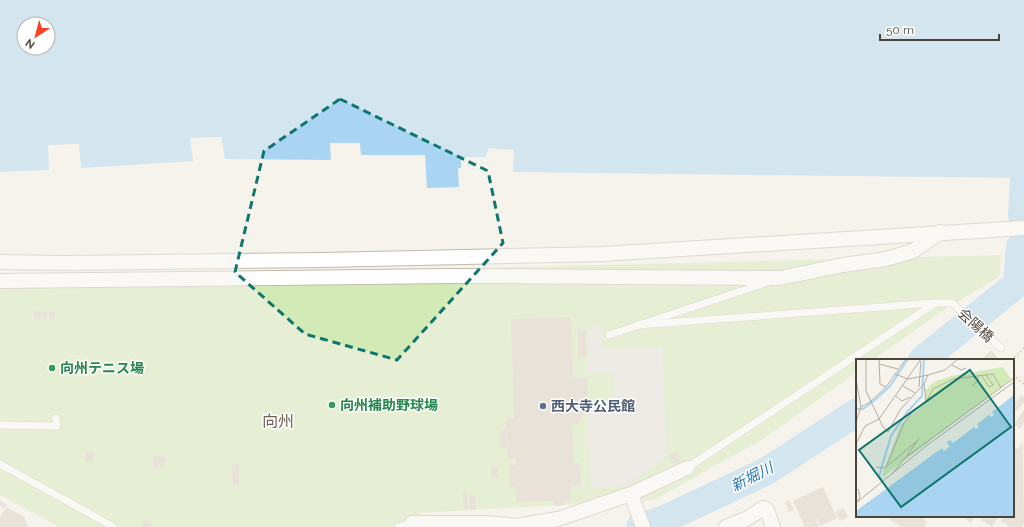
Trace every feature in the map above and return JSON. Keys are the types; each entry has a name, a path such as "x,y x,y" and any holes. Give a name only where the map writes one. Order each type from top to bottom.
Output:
{"street":[{"path":"0,262 64,263 322,260 602,254 1024,228"},
{"path":"0,281 452,276 780,278 843,265 886,259 913,251 941,232"},
{"path":"412,525 486,523 516,526 558,519 631,494 687,468"},
{"path":"631,494 643,527"},
{"path":"726,527 748,518 763,508 767,510 773,527"}],"lane":[{"path":"609,335 780,278"},
{"path":"638,325 935,302"},
{"path":"687,468 935,302"},
{"name":"会陽橋","path":"935,302 952,303 1001,348"},
{"path":"0,425 57,426 56,418"},
{"path":"0,464 114,527"},
{"path":"398,527 412,525"}],"path":[{"path":"1013,359 1024,348"},
{"path":"1014,376 1024,384"}],"highlighted area":[{"path":"340,99 488,171 503,243 397,360 305,334 235,272 264,151"}],"green space":[{"path":"1001,255 1000,276 942,311 874,359 856,359 856,373 763,439 654,500 420,513 410,527 59,527 0,495 0,280"}],"shaded area":[{"path":"601,326 603,350 662,347 667,456 625,486 591,488 587,408 614,406 613,372 588,374 589,327"}],"water":[{"path":"0,0 1024,0 1024,178 513,172 514,150 489,148 485,157 461,157 461,168 458,168 459,187 427,188 425,155 361,155 360,143 330,143 331,160 225,159 221,137 190,138 193,161 81,168 79,144 48,145 49,170 0,172"}],"building":[{"path":"34,311 41,311 41,319 34,318"},
{"path":"42,312 48,312 47,319 42,318"},
{"path":"49,312 55,312 55,320 49,319"},
{"name":"西大寺公民館","path":"569,317 571,320 573,378 587,378 588,397 579,398 580,407 586,407 586,414 581,414 581,419 577,424 572,424 574,463 580,463 581,485 571,485 571,500 564,501 565,505 554,506 554,501 516,502 516,487 510,487 509,465 516,465 516,459 508,459 506,418 514,418 511,319"},
{"path":"578,330 586,330 586,358 578,358"},
{"path":"991,350 999,359 986,359 984,357"},
{"path":"1021,395 1024,397 1024,402 1017,411 1014,410 1014,401 1016,402"},
{"path":"1024,410 1024,423 1020,429 1014,424"},
{"path":"506,429 507,448 500,448 500,430"},
{"path":"1023,441 1024,523 1021,527 1010,527 1001,521 1004,517 1014,517 1014,447 1018,449"},
{"path":"677,451 681,460 673,463 669,455"},
{"path":"86,452 94,452 93,462 85,461"},
{"path":"154,456 165,457 164,468 153,467"},
{"path":"232,464 239,464 239,484 233,485"},
{"path":"491,467 498,467 499,477 491,477"},
{"path":"823,487 837,518 820,526 817,519 804,525 793,501"},
{"path":"463,492 467,492 468,509 464,510"},
{"path":"475,495 476,509 470,509 469,496"},
{"path":"0,500 7,505 4,509 0,506"},
{"path":"789,500 794,510 789,512 785,502"},
{"path":"7,507 24,517 28,527 0,527 0,516"},
{"path":"844,508 848,517 840,521 835,512"},
{"path":"892,517 924,517 923,519 927,522 924,527 902,527 890,520"},
{"path":"963,517 974,517 971,523"},
{"path":"983,517 998,517 992,527 981,520"},
{"path":"145,519 153,525 152,527 139,527"},
{"path":"816,520 819,527 804,527 804,525"}],"waterway":[{"name":"新堀川","path":"1022,215 1024,180"},
{"name":"新堀川","path":"923,359 1017,284 1020,247"},
{"name":"新堀川","path":"640,527 663,520 767,471 856,413"}],"place":[{"name":"向州テニス場","path":"52,368"},
{"name":"向州補助野球場","path":"332,405"},
{"name":"西大寺公民館","path":"543,406"}],"district":[{"name":"向州","path":"278,421"}]}
